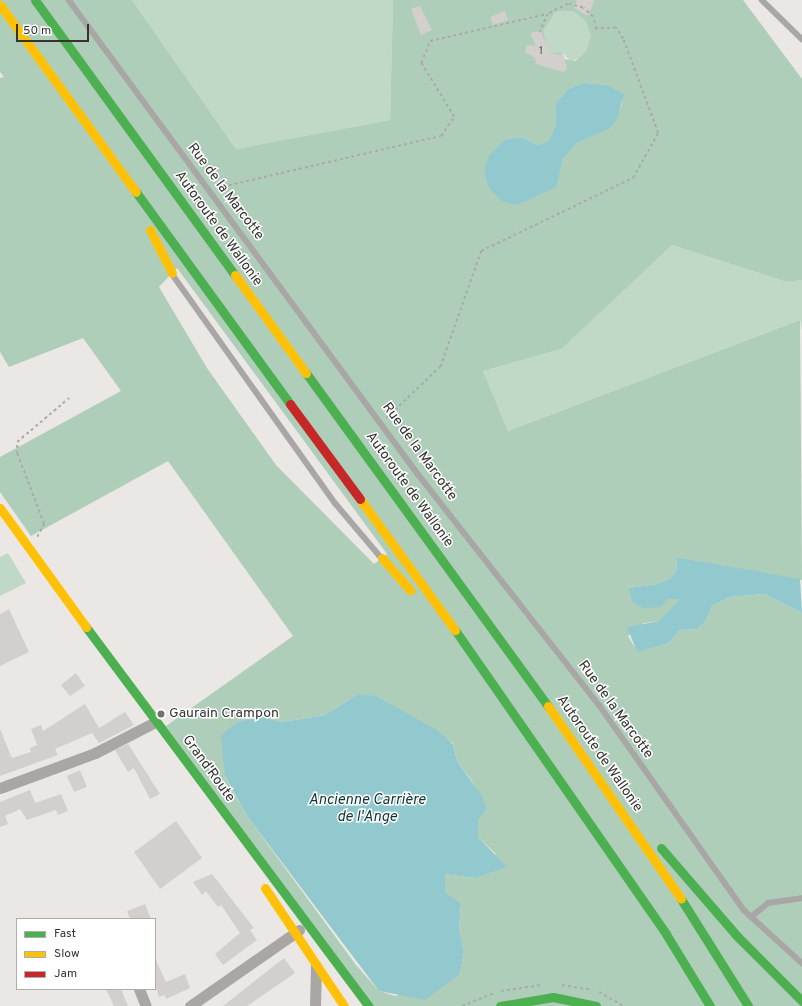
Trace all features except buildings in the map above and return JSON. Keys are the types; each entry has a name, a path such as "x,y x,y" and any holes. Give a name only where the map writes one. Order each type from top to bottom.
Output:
{"main road":[{"name":"Autoroute de Wallonie","path":"35,0 622,811 748,1006"},
{"path":"0,5 105,152 472,655 598,832 710,1006"},
{"path":"105,152 172,273"},
{"name":"Grand'Route","path":"0,508 247,860"},
{"name":"Grand'Route","path":"0,523 151,724 368,1006"},
{"path":"382,558 420,601 472,655"},
{"path":"622,811 650,834 714,911 802,1001"},
{"path":"259,879 344,1006"},
{"path":"500,1006 534,1002 553,997 596,1006"}],"street":[{"path":"0,788 95,753 151,724"},
{"path":"190,1006 306,925"},
{"path":"315,1006 316,966"},
{"path":"139,990 146,1006"}],"lane":[{"name":"Rue de la Marcotte","path":"69,0 382,422 600,706 707,861 751,917 802,963"},
{"path":"762,0 802,39"},
{"path":"172,273 213,336 336,504 382,558"},
{"path":"751,917 768,903 802,898"}],"path":[{"path":"210,191 236,181 441,136 454,117 421,63 430,40 548,14 568,4 584,8 593,17 596,29 616,28 623,39 658,133 632,178 481,251 440,367 382,422"},
{"path":"540,32 548,14"},
{"path":"26,544 42,532 44,524 17,454 17,442 69,398"}],"green space":[{"path":"0,0 132,0 236,149 390,120 393,0 743,0 802,79 802,280 787,282 672,245 561,349 483,371 508,431 800,320 802,580 676,557 677,570 670,578 658,584 628,588 667,599 680,599 680,603 659,621 644,623 628,636 637,651 669,643 680,630 697,629 705,622 712,606 730,597 764,594 802,613 802,1006 371,1006 166,726 293,636 168,461 31,536 0,492 0,457 121,391 83,338 9,367 0,352 0,78 4,77 0,72","holes":["556,11 573,11 586,21 591,36 586,52 575,61 564,59 562,52 548,53 543,31","586,83 607,85 623,104 609,129 577,143 563,159 555,187 490,154 504,140 520,137 538,145 549,141 556,123 555,104 568,89","177,268 387,554 374,564 276,465 207,368 159,287","358,694 411,716 453,743 457,761 472,781 487,809 478,821 478,837 496,854 474,878 445,874 445,892 461,905 459,929 464,952 460,974 395,996 379,991 356,965 247,816 225,777 263,717 282,722 325,715"]},
{"path":"132,0 393,0 390,120 236,149"},
{"path":"417,0 635,0 694,59 746,147 619,197 601,250 632,282 672,245 787,282 802,280 802,330 800,320 508,431 483,371 561,349 501,201 517,205 555,187 563,159 577,143 609,129 617,119 624,94 607,85 586,83 568,89 555,104 556,123 549,141 538,145 520,137 504,140 490,154 484,169 488,186 442,159 426,98 414,15","holes":["437,2 530,60 534,54 530,34 543,31 541,42 545,42 543,47 548,53 562,52 571,62 580,57 558,80"]},
{"path":"8,553 26,583 0,596 0,557"}],"water":[{"path":"585,83 607,85 624,94 617,119 609,129 577,143 563,159 556,187 517,205 501,201 488,186 484,169 490,154 504,140 520,137 538,145 549,141 556,123 555,104 568,89"},
{"path":"676,557 800,579 802,613 764,594 730,597 712,606 705,622 697,629 680,630 669,643 637,652 627,627 659,621 680,599 667,599 661,607 644,608 633,603 628,588 658,584 670,578 677,570"},
{"name":"Ancienne Carrière de l'Ange","path":"358,694 376,696 437,730 453,744 457,761 482,796 487,809 478,821 478,837 507,867 474,878 445,874 445,892 461,904 459,929 464,952 460,974 425,1000 379,991 247,816 225,776 221,735 238,722 263,717 282,722 325,715"}],"traffic: fast":[{"path":"35,0 235,275"},
{"path":"136,192 290,404"},
{"path":"306,373 548,706"},
{"path":"86,627 369,1006"},
{"path":"455,630 666,934 710,1006"},
{"path":"661,848 737,936 802,1001"},
{"path":"681,899 748,1006"},
{"path":"500,1006 553,997 596,1006"}],"traffic: slow":[{"path":"0,5 136,192"},
{"path":"150,230 172,273"},
{"path":"235,275 306,373"},
{"path":"360,499 455,630"},
{"path":"0,508 86,627"},
{"path":"382,558 410,590"},
{"path":"548,706 681,899"},
{"path":"265,888 344,1006"}],"traffic: jam":[{"path":"290,404 360,499"}],"place":[{"name":"Gaurain Crampon","path":"161,714"}]}
